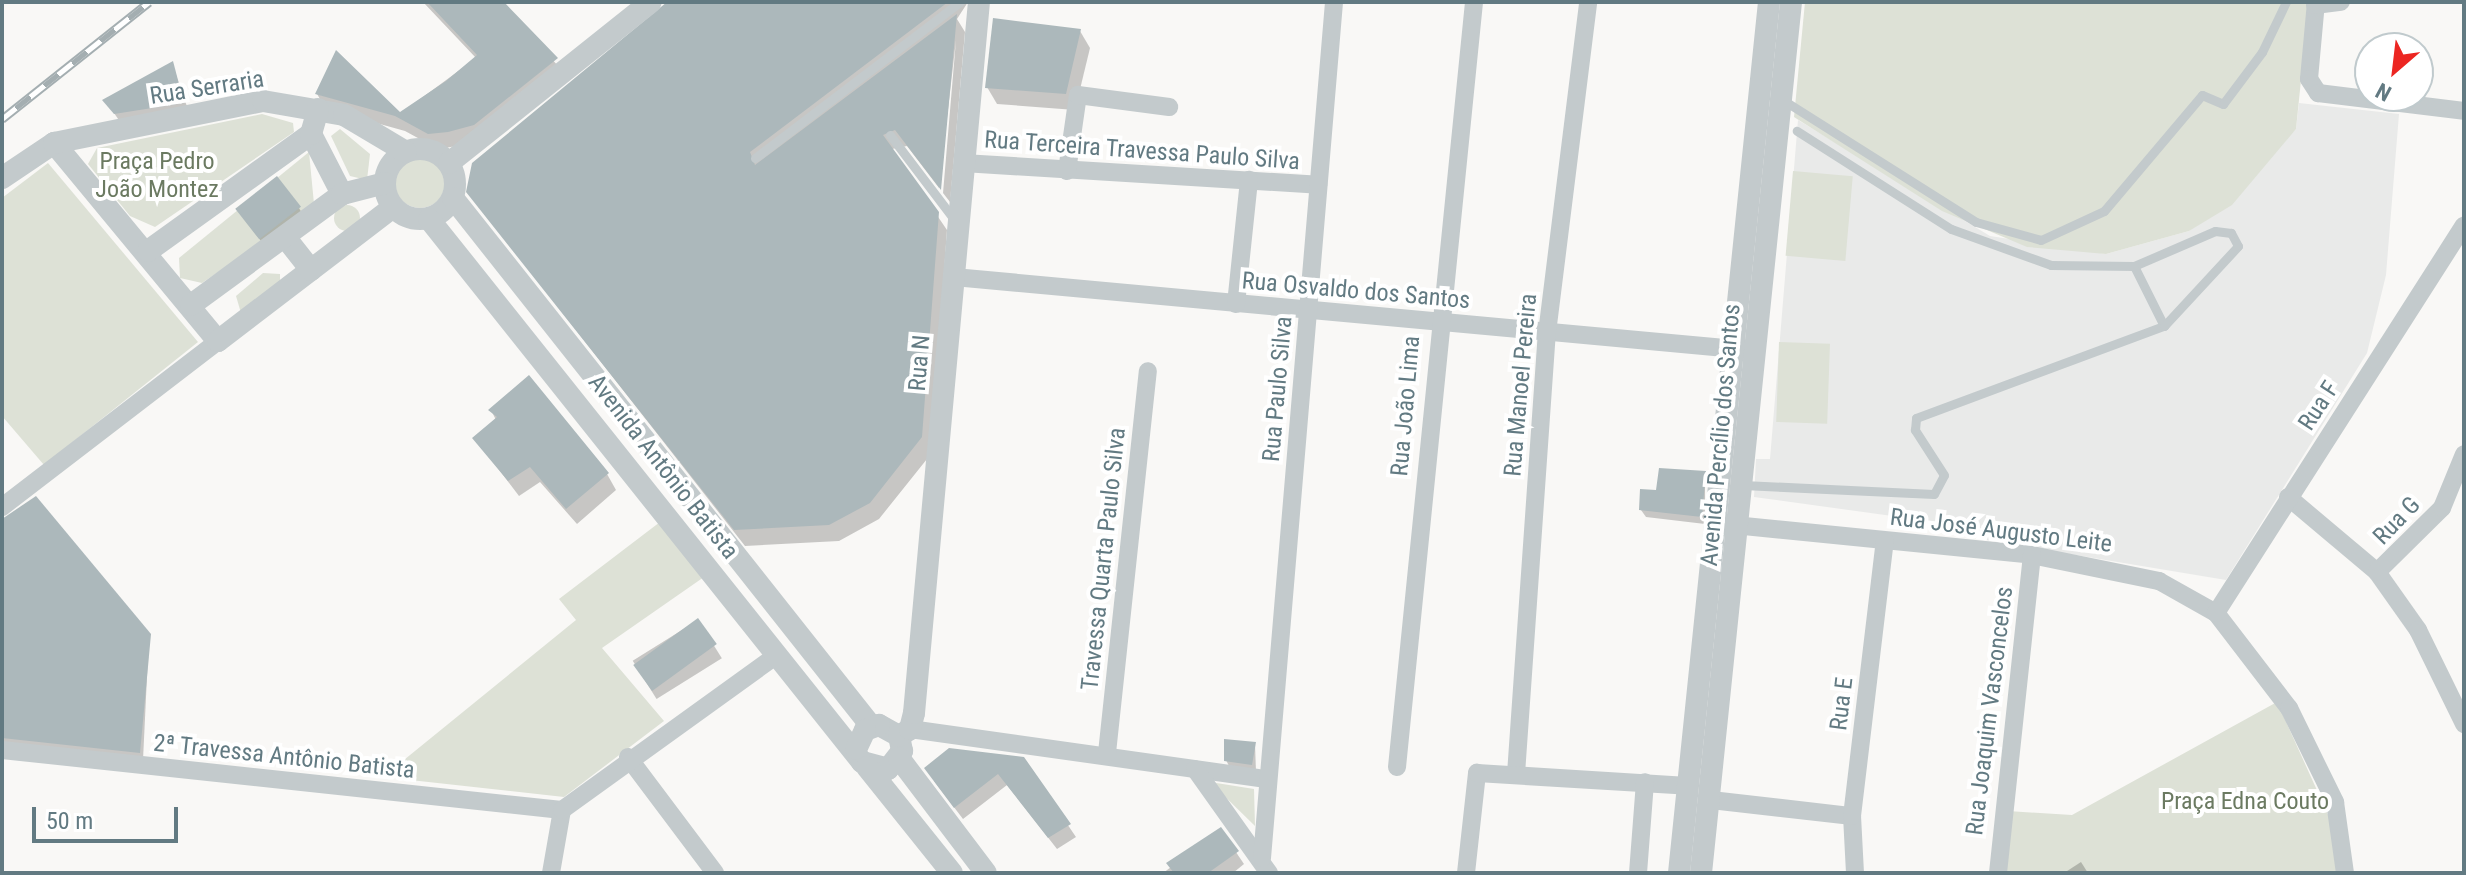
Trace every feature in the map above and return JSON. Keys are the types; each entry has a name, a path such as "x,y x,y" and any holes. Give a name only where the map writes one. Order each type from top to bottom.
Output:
{"street":[{"path":"449,163 651,2"},
{"name":"Rua N","path":"903,741 954,277 979,2"},
{"name":"Rua Paulo Silva","path":"1266,865 1267,779 1334,2"},
{"name":"Rua João Lima","path":"1397,767 1437,323 1474,2"},
{"name":"Rua Manoel Pereira","path":"1516,774 1547,333 1588,2"},
{"name":"Avenida Percílio dos Santos","path":"1679,873 1716,522 1742,350 1763,156 1769,2"},
{"name":"Avenida Percílio dos Santos","path":"1763,156 1781,98 1791,2"},
{"path":"2341,2 2316,4 2309,79 2318,93 2340,100 2464,111"},
{"path":"1067,171 1078,95 1169,107"},
{"name":"Rua Serraria","path":"54,143 263,101 318,109 369,127 406,152"},
{"path":"148,251 311,134 318,109"},
{"path":"311,134 342,194"},
{"path":"2,178 54,143 148,251 218,341"},
{"path":"393,207 385,183 391,164 406,152 429,150 449,163"},
{"path":"393,207 429,219 453,198 449,163"},
{"name":"Rua Terceira Travessa Paulo Silva","path":"963,163 1318,185"},
{"path":"1236,304 1249,180"},
{"path":"191,305 342,194 385,183"},
{"name":"Avenida Antônio Batista","path":"453,198 731,557 871,726"},
{"path":"2,507 393,207"},
{"name":"Avenida Antônio Batista","path":"429,219 952,873"},
{"name":"Rua F","path":"2216,613 2464,225"},
{"path":"285,237 311,270"},
{"name":"Rua Osvaldo dos Santos","path":"954,277 1742,350"},
{"name":"Avenida Percílio dos Santos","path":"1701,873 1740,526 1743,485 1742,350"},
{"name":"Travessa Quarta Paulo Silva","path":"1107,753 1148,371"},
{"name":"Rua G","path":"2377,572 2419,539 2458,487 2464,454"},
{"path":"2288,497 2377,572 2418,630 2464,724"},
{"name":"Rua José Augusto Leite","path":"1716,522 2032,555 2159,581 2216,613 2289,708 2335,802 2345,873"},
{"name":"Rua E","path":"1855,873 1852,816 1885,541"},
{"name":"Rua Joaquim Vasconcelos","path":"1998,873 2032,555"},
{"path":"713,571 731,557"},
{"path":"551,873 562,810 628,757 778,654"},
{"path":"903,741 888,769 862,758 871,726 903,741 1107,753 1267,779"},
{"path":"903,741 986,873"},
{"name":"2ª Travessa Antônio Batista","path":"2,750 562,810"},
{"path":"628,757 715,873"},
{"name":"Rua Paulo Silva","path":"1195,769 1266,865"},
{"path":"1466,873 1477,773 1688,786"},
{"path":"1638,873 1645,782"},
{"path":"1711,800 1852,816"}],"lane":[{"path":"755,158 960,2"},
{"path":"1781,98 1976,222 2041,240 2104,211 2202,95 2223,104 2262,52 2286,2"},
{"path":"1743,485 1934,494 1944,475 1915,430 1916,418 2164,326 2229,262 2236,238 2215,231 2134,266 2051,265 2014,255 1951,229 1797,131"},
{"path":"890,135 958,225"},
{"path":"2134,266 2164,326"}],"shaded area":[{"path":"2299,103 2354,109 2354,112 2399,114 2386,275 2367,353 2226,580 1986,540 1987,529 1754,497 1756,459 1770,459 1798,120 1990,236 2106,254 2189,231 2296,129"}],"green space":[{"path":"1805,2 2309,2 2296,129 2232,205 2189,231 2106,254 2027,247 1942,211 1794,117"},
{"name":"Praça Pedro João Montez","path":"262,114 293,123 294,132 155,227 130,216 88,164 97,148"},
{"path":"340,129 370,154 367,180 350,176 331,136"},
{"path":"309,152 314,204 306,212 202,283 180,278 179,258"},
{"path":"420,158 437,166 445,183 437,200 420,208 403,200 395,183 403,166"},
{"path":"48,163 198,342 44,465 2,416 2,198"},
{"path":"1793,171 1853,176 1845,261 1786,256"},
{"path":"347,205 356,209 360,218 356,227 347,231 338,227 334,218 338,209"},
{"path":"263,273 280,274 280,283 241,313 236,296"},
{"path":"1779,342 1830,344 1827,424 1776,422"},
{"path":"660,522 704,577 602,648 664,721 564,797 383,777 576,620 559,599"},
{"name":"Praça Edna Couto","path":"2277,702 2335,830 2340,873 2006,873 2008,811 2072,815"},
{"path":"1210,782 1254,789 1255,826"}],"building":[{"path":"427,2 504,2 558,58 474,125 448,132 428,134 395,116 315,94 336,50 400,112 446,81 477,55"},
{"path":"667,2 948,2 750,152 755,165 957,14 941,190 895,130 883,135 939,212 922,437 870,503 829,525 734,530 466,192 472,163"},
{"path":"993,18 1081,29 1066,94 985,88"},
{"path":"173,61 184,103 114,114 102,100"},
{"path":"277,176 301,207 259,239 235,209"},
{"path":"529,375 609,473 566,509 530,467 508,481 472,438 497,417 488,410"},
{"path":"1659,468 1706,471 1702,517 1639,510 1640,489 1656,490"},
{"path":"36,496 151,634 140,753 2,738 2,519"},
{"path":"698,618 717,644 652,691 633,665"},
{"path":"1224,739 1256,742 1252,765 1224,761"},
{"path":"949,748 1024,757 1071,824 1048,838 998,774 954,808 924,768"},
{"path":"1221,827 1239,851 1208,873 1174,873 1166,863"}],"railway":[{"path":"2,119 149,2"}]}
